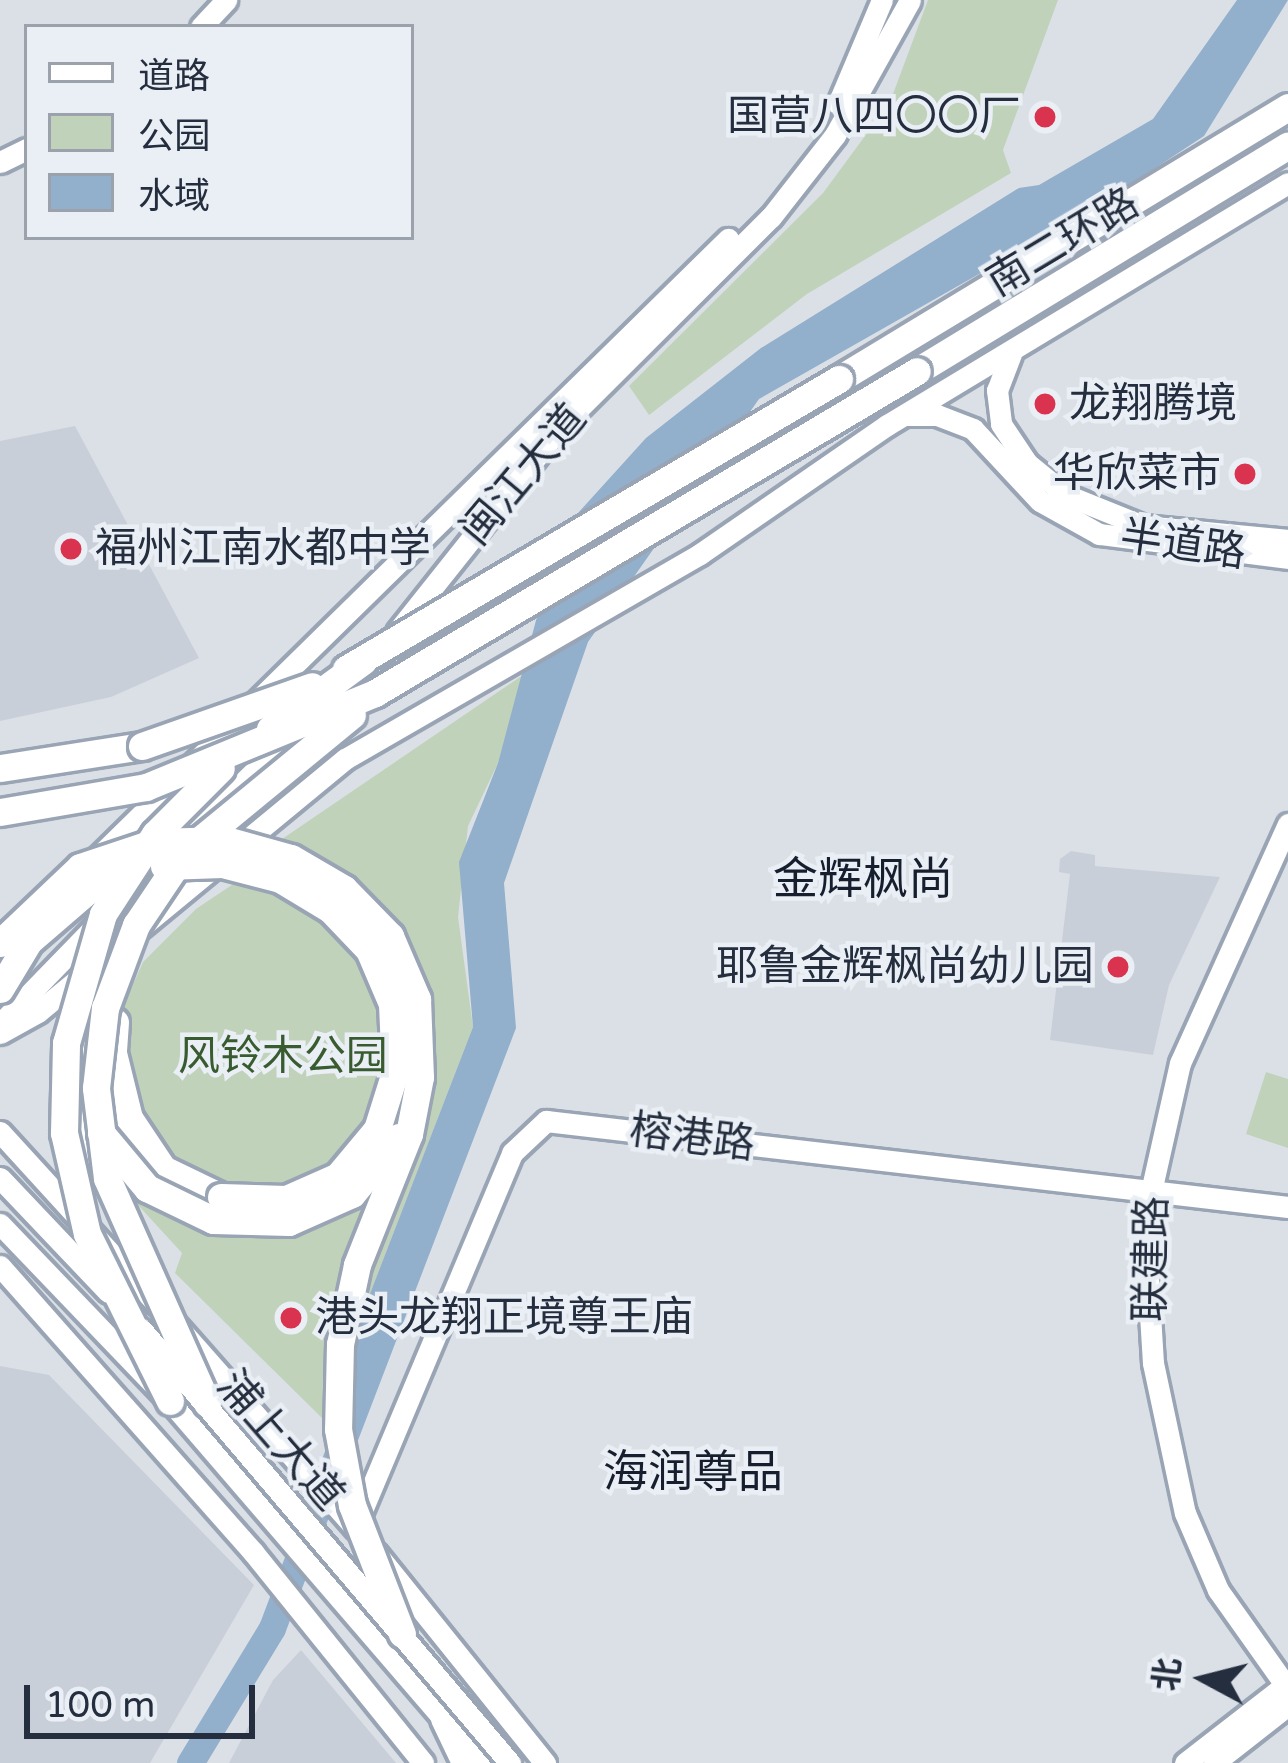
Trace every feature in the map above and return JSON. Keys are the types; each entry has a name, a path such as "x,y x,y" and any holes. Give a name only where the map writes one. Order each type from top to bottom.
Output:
{"highway":[{"path":"1182,171 1288,91"},
{"name":"南二环路","path":"363,661 1288,107"},
{"name":"南二环路","path":"375,693 1288,146"},
{"path":"1196,201 1288,166"},
{"path":"0,768 93,757 193,731 363,661"},
{"path":"170,1401 110,1289 73,1186 63,1086 72,1000 103,914 155,834 238,752 363,661"},
{"path":"0,812 146,787 375,693"},
{"path":"207,1403 107,1178 96,1088 120,952 185,852 375,693"},
{"path":"0,943 80,868 155,842 226,840 291,858 344,889 390,936 417,999 420,1076 409,1133 357,1265 340,1344 338,1429 352,1505 402,1634"},
{"path":"0,989 28,941 86,891 155,866 222,864 280,879 330,909 369,950 392,1004 395,1072 377,1129 338,1177 286,1199 221,1197 163,1169 129,1118 113,1053 120,952"},
{"path":"72,1000 78,1062 99,1131 147,1188 213,1220 289,1222 352,1194 398,1140 420,1076"}],"main road":[{"path":"204,24 226,0"},
{"name":"闽江大道","path":"0,952 772,196 828,127 882,0"},
{"name":"闽江大道","path":"0,1028 407,622 561,426 771,217 835,135 910,0"},
{"path":"0,1028 38,1012 120,952 248,835 345,759 596,614 905,415 1288,183"},
{"name":"半道路","path":"1012,353 997,390 1004,433 1066,495 1143,526 1288,540"},
{"name":"半道路","path":"905,415 937,415 973,429 1028,491 1099,534 1288,558"},
{"path":"248,835 407,622"},
{"name":"联建路","path":"1287,1690 1218,1590 1178,1488 1150,1335 1151,1192 1189,1035 1288,824"},
{"path":"92,1232 79,1154 80,1067 93,999 120,952"},
{"name":"榕港路","path":"348,1519 512,1153 546,1121 1288,1207"},
{"name":"浦上大道","path":"0,1132 295,1456 545,1763"},
{"path":"0,1178 207,1403 509,1763"},
{"path":"0,1224 170,1401 481,1763"},
{"path":"0,1266 253,1552 423,1763"},
{"path":"0,1277 27,1292"},
{"path":"1184,1763 1287,1690"},
{"path":"1214,1763 1287,1690"},
{"path":"436,1707 462,1763"}],"shaded area":[{"name":"福州江南水都中学","path":"75,426 199,658 111,697 0,721 0,441"},
{"name":"耶鲁金辉枫尚幼儿园","path":"1071,851 1095,855 1095,866 1220,877 1169,985 1153,1055 1050,1040 1070,874 1059,872 1060,859"},
{"path":"0,1366 49,1375 254,1585 150,1763 0,1763"},
{"path":"301,1650 396,1763 229,1763 273,1680"}],"green space":[{"path":"928,0 1058,0 1003,150 1011,173 807,294 649,415 629,386 823,193 890,102"},
{"name":"风铃木公园","path":"523,675 498,763 468,826 458,917 473,1027 322,1418 175,1273 182,1253 126,1192 109,1081 118,1019 143,962 196,909 263,864 260,854"},
{"path":"1266,1072 1288,1079 1288,1148 1246,1134"}],"water":[{"path":"1237,0 1288,0 1204,136 1090,211 759,399 588,642 504,883 516,1028 352,1456 322,1418 473,1027 459,862 498,763 559,534 646,438 761,348 1019,188 1039,185 1153,119"}],"waterway":[{"path":"190,1763 272,1628 344,1437"}],"place":[{"name":"国营八四〇〇厂","path":"1045,117"},
{"name":"龙翔腾境","path":"1045,404"},
{"name":"华欣菜市","path":"1245,474"},
{"name":"福州江南水都中学","path":"71,549"},
{"name":"耶鲁金辉枫尚幼儿园","path":"1118,967"},
{"name":"港头龙翔正境尊王庙","path":"291,1318"}],"district":[{"name":"金辉枫尚","path":"863,881"},
{"name":"海润尊品","path":"693,1474"}]}
